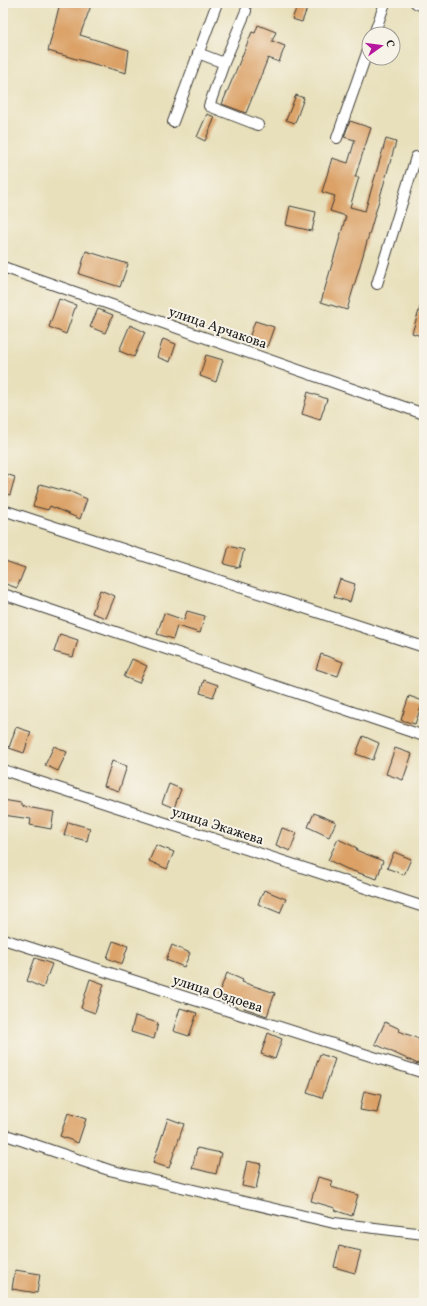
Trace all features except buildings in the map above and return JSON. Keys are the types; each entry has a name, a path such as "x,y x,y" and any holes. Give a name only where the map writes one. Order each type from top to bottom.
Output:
{"street":[{"path":"173,122 217,3"},
{"path":"377,26 385,3"},
{"path":"416,3 424,7"},
{"path":"246,10 224,63 209,106 258,125"},
{"path":"198,53 224,63"},
{"path":"337,138 362,66"},
{"path":"377,284 416,157 424,157"},
{"name":"улица Арчакова","path":"3,267 424,414"},
{"path":"3,510 424,647"},
{"path":"3,594 424,736"},
{"name":"улица Экажева","path":"3,770 424,907"},
{"name":"улица Оздоева","path":"3,939 424,1073"},
{"path":"3,1134 109,1170 226,1198 334,1223 424,1234"}]}
